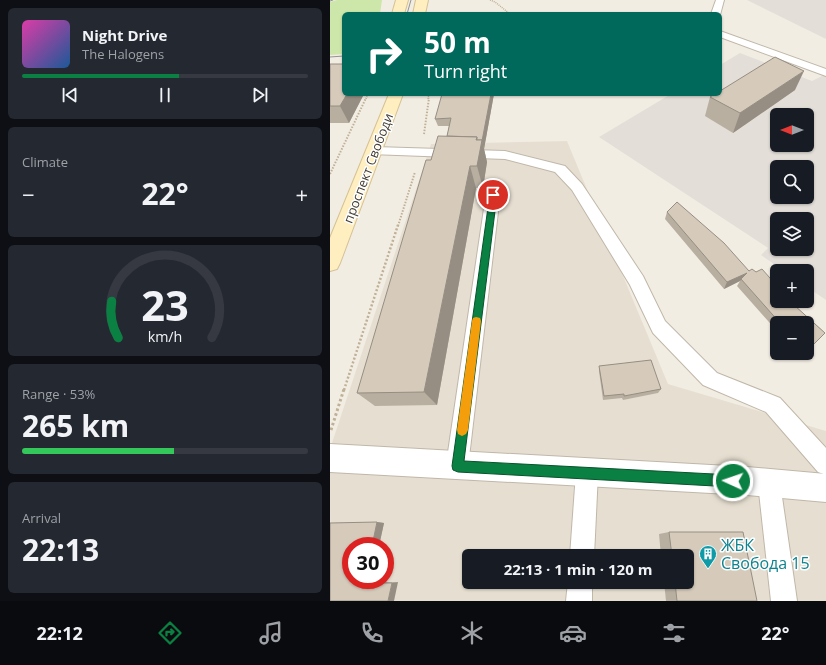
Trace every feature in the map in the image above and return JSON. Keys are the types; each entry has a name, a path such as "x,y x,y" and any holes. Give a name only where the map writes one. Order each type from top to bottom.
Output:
{"main road":[{"path":"399,12 402,0"},
{"path":"419,12 422,0"},
{"name":"проспект Свободи","path":"330,263 395,96"}],"street":[{"path":"330,458 769,483 826,488"}],"lane":[{"path":"717,12 720,0"},
{"path":"722,35 826,73"},
{"path":"375,151 505,155 560,169 577,187 637,281 659,327 710,379 773,405 826,464"},
{"path":"458,466 493,195"},
{"path":"582,549 587,473"},
{"path":"769,483 784,601"},
{"path":"579,601 580,589"}],"path":[{"path":"490,0 508,12"},
{"path":"330,174 367,96"},
{"path":"330,434 421,152 429,96"}],"shaded area":[{"path":"747,0 826,0 826,39"},
{"path":"740,53 812,81 826,74 826,300 814,292 814,264 774,264 761,255 768,248 599,137 668,96 722,96 722,64"},
{"path":"567,141 668,384 826,431 826,601 330,601 330,449 431,144"}],"green space":[{"path":"337,0 382,0 380,12 342,12 342,54 330,55 330,2"}],"building":[{"path":"775,57 804,71 740,113 710,97 722,96 722,90"},
{"path":"330,64 342,64 342,96 346,96 340,106 330,106"},
{"path":"441,96 491,96 482,141 477,140 477,137 447,136 451,118 435,119"},
{"path":"438,136 477,137 476,140 482,140 477,166 470,166 424,392 357,393 426,160 431,160"},
{"path":"677,202 724,243 749,271 752,269 756,272 762,269 770,278 770,308 798,308 806,316 774,316 741,279 747,273 727,282 667,212"},
{"path":"814,323 825,333 814,344"},
{"path":"651,360 661,389 624,396 624,394 604,396 599,366"},
{"path":"377,522 374,537 342,537 342,589 391,589 388,601 330,601 330,523"},
{"name":"ЖБК Свобода 15","path":"669,532 743,532 757,601 677,601 676,589 694,589 694,549 671,549"}],"tram line":[{"path":"408,12 411,0"},
{"path":"330,57 342,56"}],"slow traffic":[{"path":"462,430 476,321"}],"place":[{"name":"ЖБК Свобода 15","path":"708,569"}],"route":[{"path":"493,195 458,466 733,481"}]}
